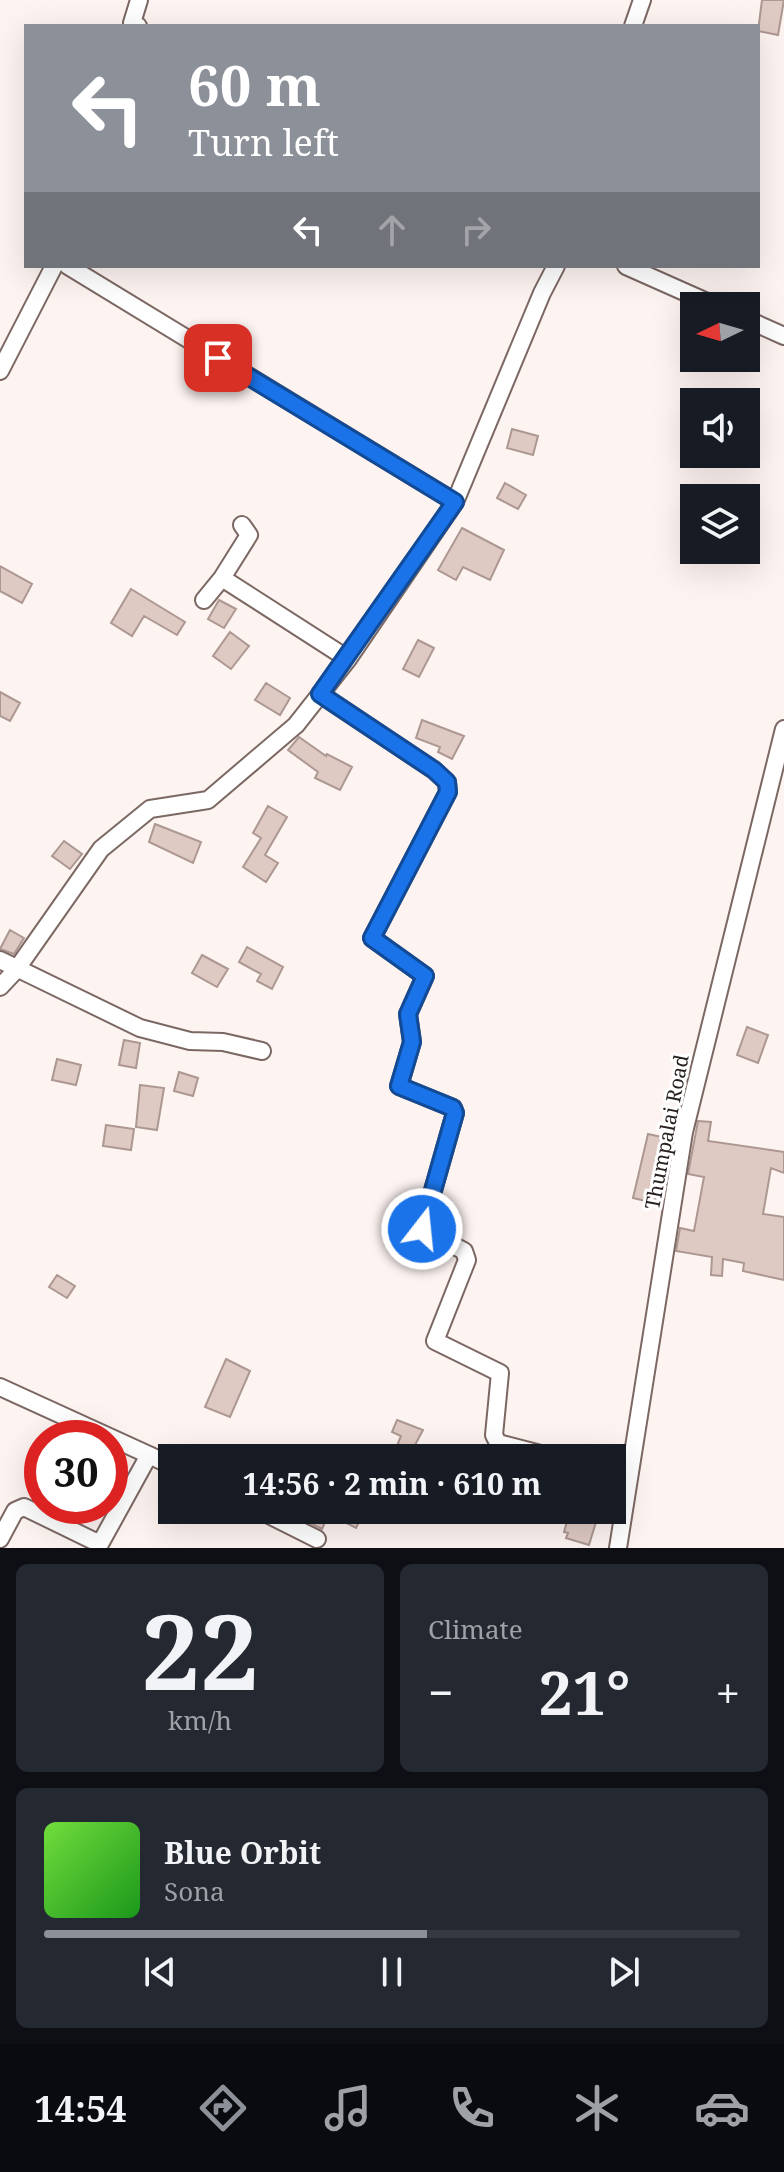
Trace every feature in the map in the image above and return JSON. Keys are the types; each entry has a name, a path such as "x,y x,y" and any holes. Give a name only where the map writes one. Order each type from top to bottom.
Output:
{"street":[{"path":"134,24 139,0"},
{"path":"634,24 642,0"},
{"path":"0,371 53,268"},
{"path":"71,268 455,502"},
{"path":"0,987 16,970 101,849 150,809 208,800 296,725 348,659 455,502 555,268"},
{"path":"630,268 684,292"},
{"path":"760,325 784,336"},
{"path":"204,600 249,535 242,525"},
{"path":"222,578 348,659"},
{"path":"320,694 434,770 447,782 448,792 372,938 425,976 408,1014 412,1042 399,1086 453,1108 455,1113 422,1229 464,1251 467,1260 435,1341 500,1373 494,1435 502,1444"},
{"name":"Thumpalai Road","path":"618,1548 684,1132 784,729"},
{"path":"0,960 140,1028 190,1041 223,1042 262,1051"},
{"path":"0,1387 158,1459"},
{"path":"0,1539 15,1511 24,1507 100,1544 149,1455"},
{"path":"626,1476 630,1477"},
{"path":"287,1524 317,1539"}],"building":[{"path":"762,0 784,0 778,35 760,31"},
{"path":"512,429 538,436 533,455 507,448"},
{"path":"505,483 526,495 518,509 497,498"},
{"path":"462,528 504,550 490,580 463,567 456,580 438,570"},
{"path":"0,566 32,584 22,603 0,591"},
{"path":"131,589 185,622 177,635 144,616 132,636 111,623"},
{"path":"219,600 236,609 224,628 208,619"},
{"path":"230,632 249,646 231,669 213,656"},
{"path":"418,640 434,648 419,677 403,669"},
{"path":"266,683 290,698 280,715 255,700"},
{"path":"0,692 20,703 10,721 0,716"},
{"path":"422,720 464,736 452,759 438,752 440,747 416,738"},
{"path":"299,737 326,756 352,767 340,790 315,778 318,772 288,750"},
{"path":"268,806 287,817 265,855 278,863 266,882 243,867 261,838 253,833"},
{"path":"155,824 201,842 193,863 149,842"},
{"path":"64,841 82,854 70,869 52,856"},
{"path":"10,930 24,938 14,954 0,949"},
{"path":"247,947 283,967 272,989 257,981 261,974 239,962"},
{"path":"202,955 228,969 217,987 192,973"},
{"path":"747,1027 768,1035 758,1063 737,1055"},
{"path":"124,1040 140,1043 136,1068 119,1065"},
{"path":"57,1059 81,1065 76,1085 52,1080"},
{"path":"179,1072 198,1078 193,1096 174,1091"},
{"path":"140,1085 164,1088 157,1130 136,1127"},
{"path":"698,1121 711,1122 708,1141 784,1152 784,1173 771,1168 763,1214 784,1217 784,1280 743,1271 744,1263 723,1259 722,1276 711,1275 712,1257 676,1251 680,1228 694,1231 704,1177 688,1174"},
{"path":"106,1125 134,1129 131,1150 103,1146"},
{"path":"648,1134 671,1139 654,1203 633,1198"},
{"path":"57,1275 75,1286 67,1298 49,1287"},
{"path":"226,1359 250,1371 230,1417 205,1407"},
{"path":"397,1420 423,1430 416,1444 398,1444 401,1436 392,1432"},
{"path":"566,1524 595,1524 589,1545 566,1538 568,1533 564,1532"}],"route":[{"path":"218,358 455,502 348,659 320,694 434,770 447,782 448,792 372,938 425,976 408,1014 412,1042 399,1086 453,1108 455,1113 422,1229"}]}
